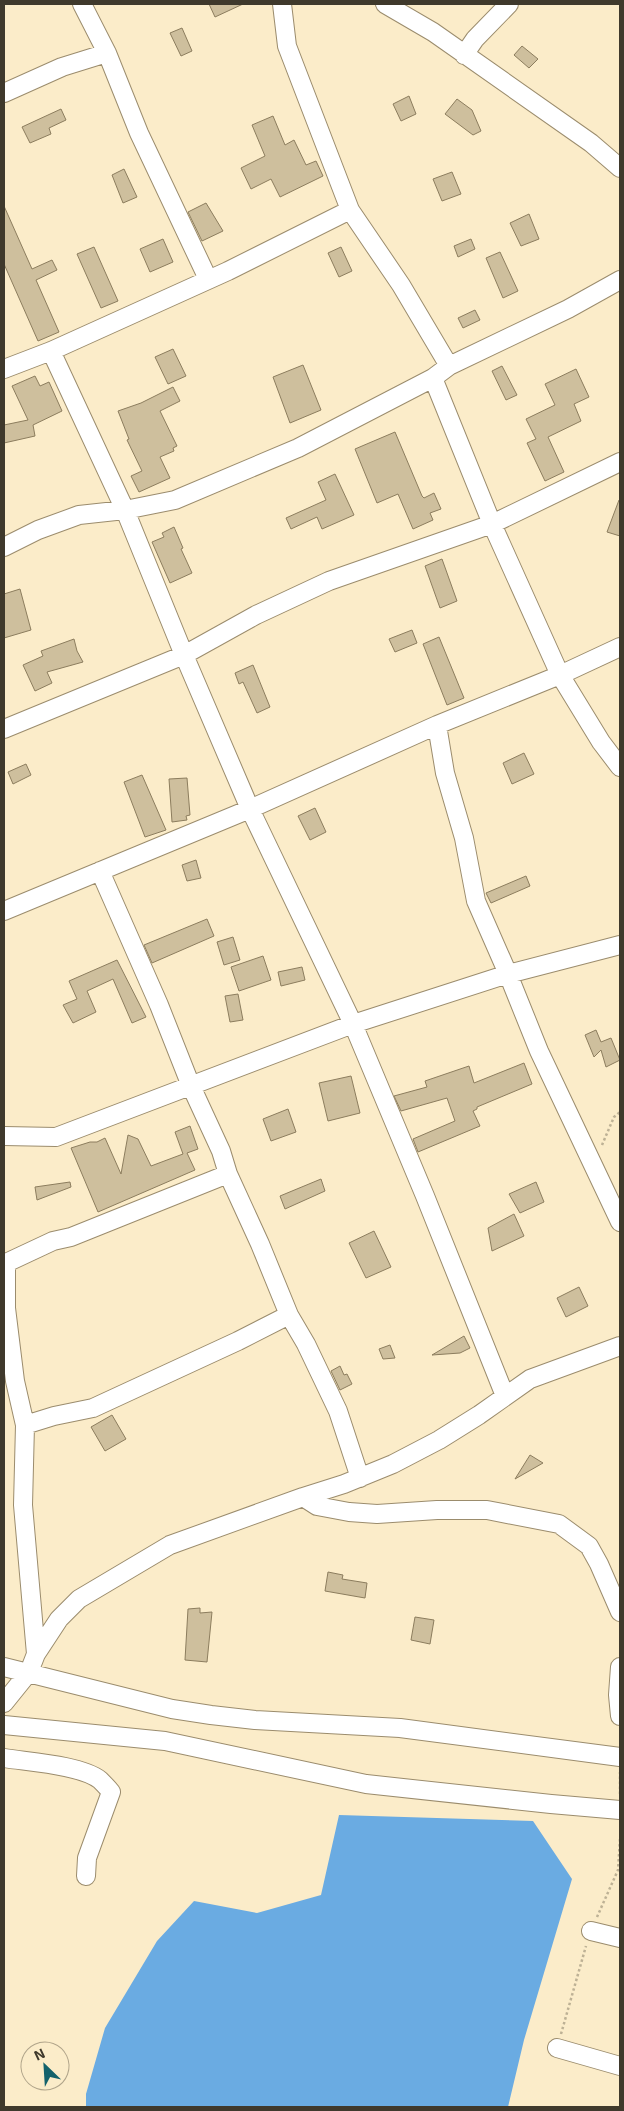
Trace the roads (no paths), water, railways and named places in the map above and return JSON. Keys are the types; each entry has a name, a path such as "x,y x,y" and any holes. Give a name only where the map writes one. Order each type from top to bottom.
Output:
{"street":[{"path":"82,4 107,53 139,133 208,279"},
{"path":"282,4 288,46 350,210 401,285 449,366"},
{"path":"385,4 464,55 591,143 620,168"},
{"path":"464,55 475,39 509,4"},
{"path":"4,93 62,67 107,53"},
{"path":"4,369 51,351 208,279 228,272 350,210"},
{"path":"4,547 38,530 79,514 125,510 175,500 298,448 433,378 449,366 568,309 620,280"},
{"path":"51,351 125,510 250,809 353,1024 425,1196 504,1396"},
{"path":"433,378 492,524 560,674 600,742 620,767"},
{"path":"4,729 184,655 256,615 329,581 492,524 620,462"},
{"path":"4,911 250,809 437,725 620,647"},
{"path":"437,725 444,773 464,838 476,901 539,1051 598,1172 620,1222"},
{"path":"100,871 159,1005 191,1086 221,1151 228,1174 260,1244 289,1315 314,1360 338,1411 360,1478"},
{"path":"4,1136 56,1137 353,1024 508,974 620,945"},
{"path":"36,1654 24,1505 25,1425 15,1381 7,1317 5,1260 53,1241 71,1237 228,1174"},
{"path":"25,1425 93,1408 238,1341 289,1315"},
{"path":"4,1703 29,1672 36,1654 59,1619 79,1599 170,1545 303,1496 360,1478 393,1464 439,1440 479,1415 504,1396 543,1373 579,1363 620,1346"},
{"path":"303,1496 317,1506 349,1512 377,1514 437,1510 488,1510 560,1524 589,1546 620,1612"},
{"path":"4,1667 172,1709 255,1720 400,1728 620,1757"},
{"path":"620,1667 618,1695 620,1716"},
{"path":"4,1725 164,1741 366,1784 620,1810"},
{"path":"4,1758 51,1764 83,1773 99,1779 111,1792 87,1858 86,1876"},
{"path":"591,1931 620,1938"},
{"path":"557,2048 620,2066"}],"water":[{"path":"339,1815 533,1821 572,1879 524,2040 508,2107 86,2107 86,2094 105,2028 157,1941 194,1901 257,1913 321,1895"}]}
